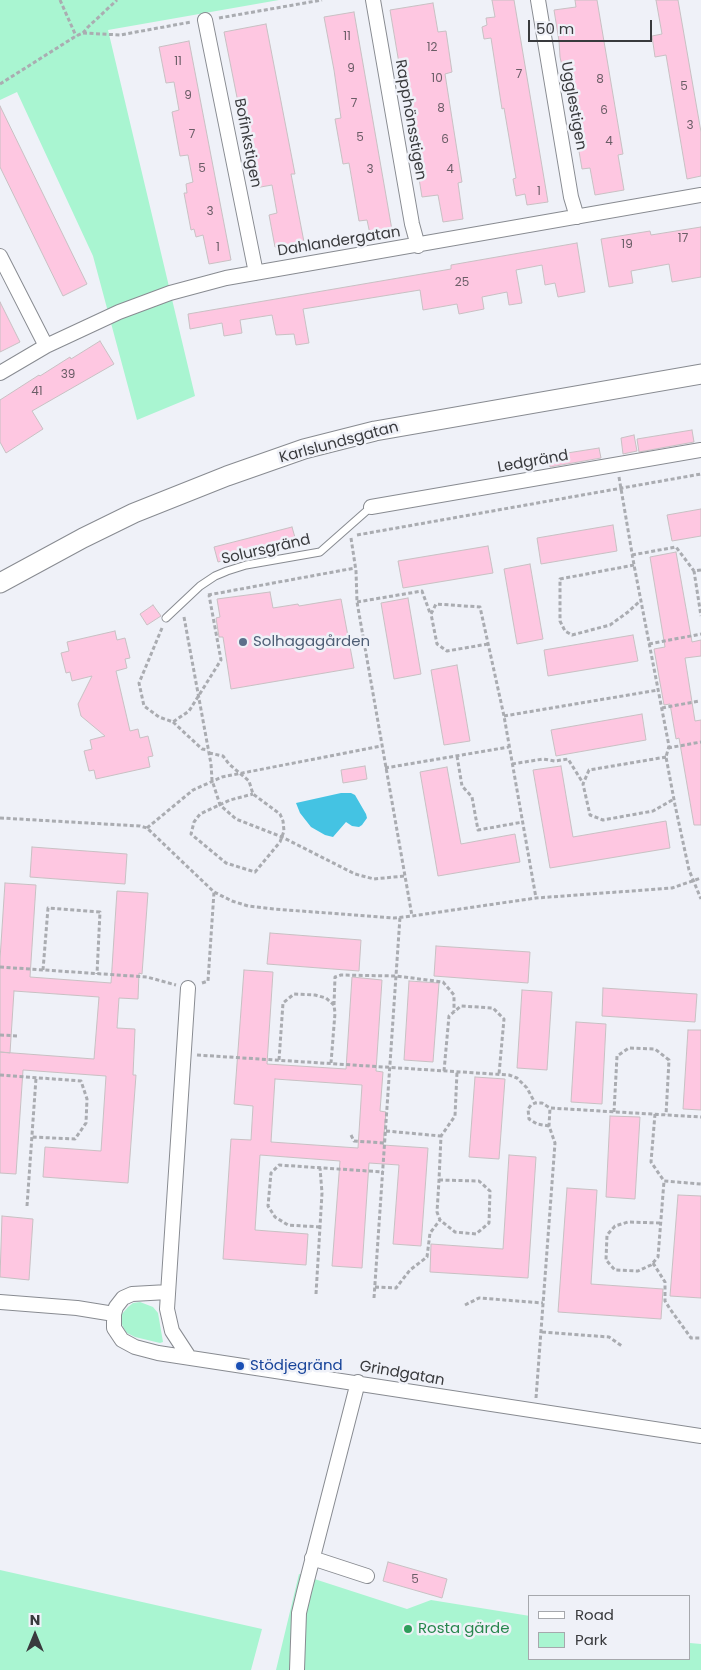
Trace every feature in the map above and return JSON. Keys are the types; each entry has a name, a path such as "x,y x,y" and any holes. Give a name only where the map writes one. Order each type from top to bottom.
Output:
{"main road":[{"name":"Karlslundsgatan","path":"0,583 134,512 304,449 394,428 701,374"}],"street":[{"name":"Rapphönsstigen","path":"374,0 412,224 418,246"},
{"name":"Ugglestigen","path":"538,0 577,217"},
{"name":"Bofinkstigen","path":"206,20 256,273"},
{"name":"Dahlandergatan","path":"0,373 46,346 93,323 170,293 226,278 418,246 494,230 701,195"},
{"path":"0,256 46,346"},
{"name":"Ledgränd","path":"371,507 701,450"},
{"path":"188,988 167,1309 169,1322 177,1340 189,1357"},
{"path":"0,1302 76,1308 114,1314 116,1307 124,1298 132,1294 168,1292"},
{"name":"Grindgatan","path":"114,1314 114,1328 122,1340 134,1347 158,1352 258,1369 358,1382 418,1393 701,1436"},
{"path":"297,1670 299,1613 358,1382"},
{"path":"312,1558 367,1576"}],"lane":[{"name":"Solursgränd","path":"166,618 200,586 215,576 246,565 320,552 371,507"}],"path":[{"path":"60,0 76,36"},
{"path":"0,84 83,33 117,0"},
{"path":"617,464 632,555 662,708 668,748 666,757 689,870 701,899"},
{"path":"412,916 357,602 351,536 701,474"},
{"path":"632,555 676,547 694,571 701,616"},
{"path":"634,565 560,579 560,621 565,631 572,635 610,625 641,601"},
{"path":"201,598 355,568"},
{"path":"694,571 701,570"},
{"path":"357,602 422,591 431,614 437,644 447,651 488,644"},
{"path":"173,722 189,712 198,694 221,660 209,595"},
{"path":"431,614 436,604 480,608 504,716 536,898"},
{"path":"178,608 183,613 209,752 212,780 220,805 236,819 282,838 355,874 374,879 404,876"},
{"path":"166,618 140,683 144,706 158,717 173,722 202,749 223,756 229,764 249,781 253,794 280,814 284,831 282,838 265,862 255,872 226,863 191,834 194,822 200,814 230,800 253,794"},
{"path":"649,644 701,634"},
{"path":"504,716 658,690"},
{"path":"662,708 699,701"},
{"path":"668,748 701,742"},
{"path":"147,828 193,790 212,780 239,773 381,746"},
{"path":"385,768 509,747"},
{"path":"457,756 462,786 472,797 478,830 523,822"},
{"path":"583,784 589,770 666,757"},
{"path":"512,764 543,759 555,761 568,759 583,784 590,815 603,820 653,811 674,798"},
{"path":"0,818 140,826 147,828 214,892 248,906 400,917 536,898 672,888 701,878"},
{"path":"0,967 147,977 188,988 208,981 214,892"},
{"path":"43,970 48,908 100,912 97,974"},
{"path":"374,1298 400,917"},
{"path":"331,1063 335,1012 335,977 396,976 443,982 454,995 454,1012"},
{"path":"280,1060 283,1003 294,994 326,998 334,1005"},
{"path":"444,1071 449,1016 461,1006 493,1008 504,1019 499,1074"},
{"path":"0,1035 19,1036"},
{"path":"614,1112 617,1056 629,1048 656,1049 669,1060 666,1115"},
{"path":"184,1054 499,1074 517,1078 527,1088 535,1102"},
{"path":"439,1180 479,1181 490,1191 489,1223 476,1234 456,1232 440,1220 437,1212 441,1136 455,1116 457,1072"},
{"path":"0,1074 81,1081 87,1099 86,1122 75,1139 32,1137"},
{"path":"27,1206 36,1078"},
{"path":"535,1102 542,1103 550,1108 701,1117"},
{"path":"535,1102 528,1109 529,1119 537,1124 549,1126"},
{"path":"534,1411 542,1332 555,1143 549,1126 550,1108"},
{"path":"655,1114 651,1162 664,1181 658,1257 638,1271 615,1270 606,1260 607,1234 615,1226 628,1222 660,1223"},
{"path":"386,1130 441,1136"},
{"path":"351,1136 354,1141 385,1143"},
{"path":"320,1227 288,1225 275,1217 268,1206 271,1173 279,1165 383,1172"},
{"path":"316,1294 322,1193 320,1168"},
{"path":"664,1181 701,1184"},
{"path":"375,1287 396,1288 410,1270 427,1257 430,1233 440,1220"},
{"path":"653,1262 665,1282 666,1301 670,1309 691,1338 701,1338"},
{"path":"465,1305 479,1298 543,1303"},
{"path":"542,1332 609,1337 622,1346"}],"green space":[{"path":"0,0 279,0 108,30 195,396 137,420 93,256 17,92 0,100"},
{"path":"140,1302 153,1307 158,1313 163,1342 160,1343 135,1337 127,1333 123,1327 121,1321 122,1314 133,1303"},
{"path":"0,1570 262,1629 251,1670 0,1670"},
{"name":"Rosta gärde","path":"299,1574 407,1609 431,1600 528,1616 528,1660 691,1660 691,1643 701,1644 701,1670 276,1670"}],"water":[{"path":"341,793 355,795 367,818 359,827 352,826 346,822 333,837 311,827 300,813 296,803"}],"building":[{"path":"492,0 514,0 548,202 527,205 525,194 516,196 513,179 516,178 504,108 502,109 491,38 484,39 482,27 487,25 486,18 495,17"},
{"path":"575,0 597,0 623,154 618,155 624,190 595,195 590,168 582,169 572,110 560,57 554,10 576,7"},
{"path":"656,0 678,0 701,132 701,176 687,179 666,55 655,57 652,36 662,34"},
{"path":"433,3 438,32 446,31 452,72 445,74 462,182 458,183 463,219 443,222 438,195 422,197 408,99 405,99 390,10"},
{"path":"354,12 392,230 370,234 367,220 359,221 349,163 343,164 335,119 341,118 324,17"},
{"path":"266,24 295,174 291,174 304,242 275,247 269,215 277,213 272,185 255,188 224,32"},
{"path":"189,41 231,260 209,264 203,235 196,237 194,229 191,230 184,193 187,193 186,184 193,182 188,155 180,156 172,112 179,110 174,82 166,83 159,47"},
{"path":"0,106 87,284 63,296 0,167"},
{"path":"701,227 701,277 672,282 669,264 631,271 633,283 609,287 601,239 650,231 651,235"},
{"path":"577,243 585,292 558,297 555,283 545,285 542,265 516,270 522,303 509,305 507,292 482,297 484,309 459,314 457,304 423,310 420,290 303,309 309,343 296,345 294,334 276,335 272,315 240,320 242,333 224,336 222,323 190,329 188,314 451,269 451,265"},
{"path":"0,302 20,342 0,352"},
{"path":"100,341 114,364 32,411 43,429 6,453 0,442 0,400 39,375 70,357 71,359"},
{"path":"692,430 694,442 639,452 637,439"},
{"path":"634,435 637,451 623,454 621,438"},
{"path":"599,448 601,458 550,467 548,456"},
{"path":"701,509 701,536 672,541 667,515"},
{"path":"613,525 617,551 541,564 537,538"},
{"path":"292,527 296,541 218,562 214,547"},
{"path":"488,546 493,573 403,588 398,561"},
{"path":"676,552 692,642 701,640 701,656 685,658 695,721 701,720 701,825 694,825 679,738 676,739 670,704 664,705 654,649 665,647 650,557"},
{"path":"530,564 543,639 517,644 504,569"},
{"path":"270,592 273,608 341,599 354,668 231,689 223,637 219,637 216,618 220,617 217,599"},
{"path":"408,598 421,674 394,679 381,603"},
{"path":"153,605 161,616 147,625 140,614"},
{"path":"115,631 117,640 125,638 130,658 125,659 127,668 116,671 130,731 138,729 140,738 148,736 153,756 148,757 150,767 96,779 94,770 89,771 84,751 92,749 90,740 105,736 81,716 78,704 92,676 72,681 70,672 66,673 61,653 69,651 67,642"},
{"path":"633,635 638,661 548,676 544,650"},
{"path":"457,665 470,741 444,745 431,670"},
{"path":"642,714 646,740 556,756 551,730"},
{"path":"365,766 367,779 343,783 341,770"},
{"path":"561,766 573,837 666,821 670,848 550,868 533,770"},
{"path":"447,767 461,844 515,834 520,862 438,876 420,772"},
{"path":"32,847 127,854 125,884 30,877"},
{"path":"5,883 36,885 30,977 111,983 117,891 148,893 142,974 139,973 138,999 119,998 117,1028 135,1029 133,1075 136,1075 128,1183 43,1177 45,1147 101,1151 106,1076 23,1070 16,1174 0,1173 0,959","holes":["14,991 99,997 94,1059 10,1053"]},
{"path":"270,933 361,940 359,971 267,964"},
{"path":"436,946 530,952 528,983 434,976"},
{"path":"244,970 273,972 267,1064 346,1069 352,977 382,980 376,1071 383,1072 380,1111 386,1112 383,1145 428,1148 421,1246 393,1244 399,1165 369,1163 362,1268 332,1266 340,1161 260,1155 255,1230 308,1234 306,1265 223,1259 231,1139 251,1140 253,1106 234,1104","holes":["275,1079 362,1085 358,1148 271,1142"]},
{"path":"409,981 439,983 433,1062 404,1060"},
{"path":"603,988 697,994 695,1022 602,1016"},
{"path":"522,990 552,992 547,1070 517,1068"},
{"path":"576,1022 606,1024 602,1104 571,1102"},
{"path":"688,1030 701,1030 701,1110 683,1109"},
{"path":"475,1077 505,1079 499,1159 469,1157"},
{"path":"610,1116 640,1117 635,1199 606,1197"},
{"path":"509,1155 536,1157 528,1278 430,1272 431,1244 503,1249"},
{"path":"567,1188 597,1190 591,1284 663,1289 661,1319 558,1312"},
{"path":"678,1195 701,1196 701,1298 670,1296"},
{"path":"2,1216 33,1219 29,1280 0,1277"},
{"path":"388,1562 447,1579 442,1598 383,1581"}],"place":[{"name":"Solhagagården","path":"243,642"},
{"name":"Stödjegränd","path":"240,1366"},
{"name":"Rosta gärde","path":"408,1629"}]}
